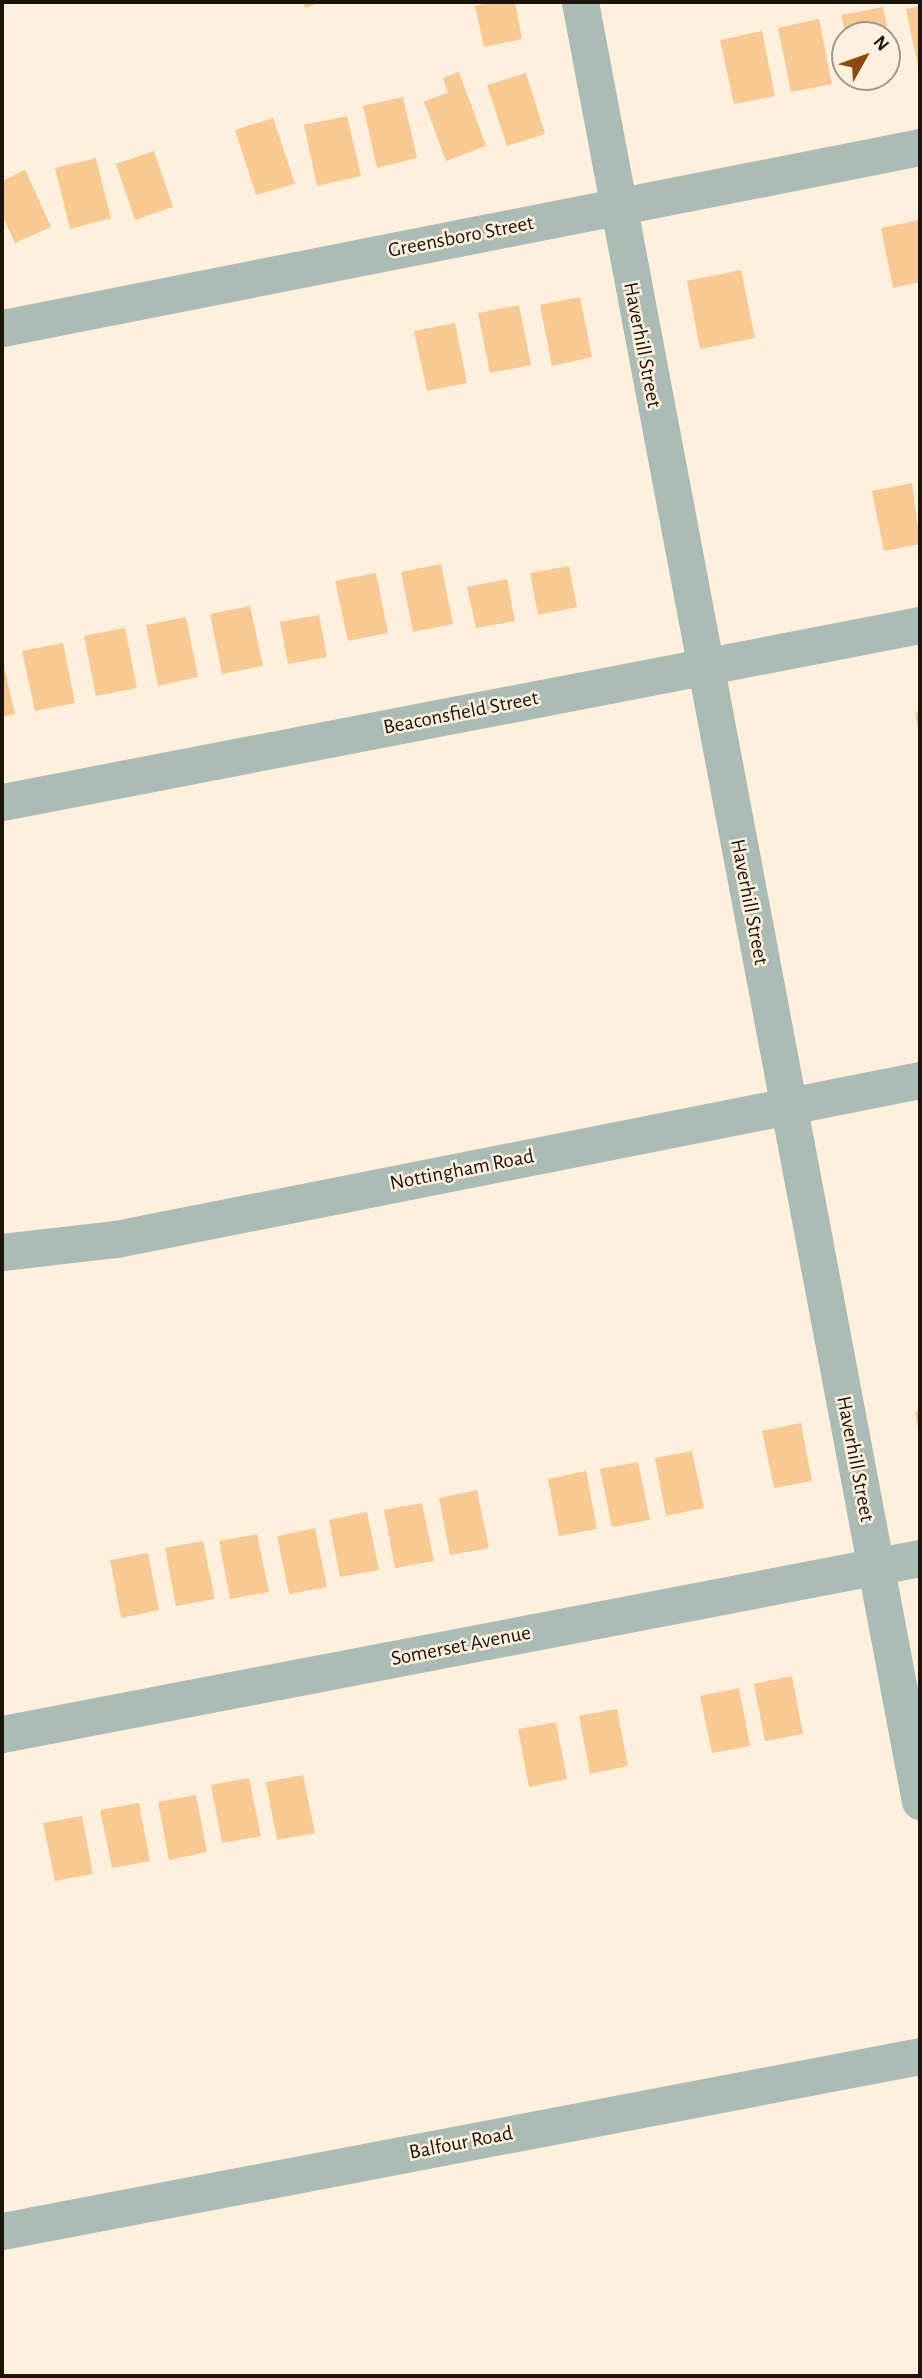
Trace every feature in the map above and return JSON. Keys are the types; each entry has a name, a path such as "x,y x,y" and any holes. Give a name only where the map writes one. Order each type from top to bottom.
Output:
{"street":[{"name":"Haverhill Street","path":"580,2 616,206 920,1801"},
{"name":"Greensboro Street","path":"2,328 920,147"},
{"name":"Beaconsfield Street","path":"2,802 920,625"},
{"name":"Nottingham Road","path":"2,1252 116,1239 920,1080"},
{"name":"Somerset Avenue","path":"2,1734 920,1558"},
{"name":"Balfour Road","path":"2,2231 920,2056"}],"building":[{"path":"303,2 322,2 305,8"},
{"path":"493,2 515,2 522,39 484,47 475,6"},
{"path":"920,6 920,71 919,71 906,9"},
{"path":"883,7 886,21 842,21 841,15"},
{"path":"819,19 831,84 791,92 778,28"},
{"path":"762,31 775,96 734,104 720,40"},
{"path":"459,72 486,146 446,161 424,101 448,93 443,78"},
{"path":"526,73 545,134 507,146 487,85"},
{"path":"403,97 417,158 377,168 363,106"},
{"path":"347,116 361,176 317,186 304,125"},
{"path":"273,118 295,184 256,195 235,130"},
{"path":"154,151 173,207 135,220 116,164"},
{"path":"96,158 111,218 70,229 55,168"},
{"path":"25,170 51,227 15,243 2,215 2,181"},
{"path":"920,220 920,282 893,288 881,228"},
{"path":"741,270 755,338 700,349 687,281"},
{"path":"580,297 592,357 552,366 540,305"},
{"path":"519,305 531,365 490,373 478,313"},
{"path":"455,323 467,383 427,391 414,331"},
{"path":"912,483 920,544 884,551 872,491"},
{"path":"441,564 453,624 413,632 401,572"},
{"path":"569,566 577,607 538,615 530,573"},
{"path":"376,573 388,633 348,641 335,581"},
{"path":"507,579 515,621 476,628 467,587"},
{"path":"250,606 263,666 222,674 210,614"},
{"path":"319,615 327,657 288,664 280,622"},
{"path":"186,617 198,677 158,686 146,625"},
{"path":"125,628 137,688 96,696 84,636"},
{"path":"63,643 75,703 35,711 22,651"},
{"path":"2,657 15,714 2,717"},
{"path":"920,712 920,732 919,732 915,713"},
{"path":"920,1411 920,1432 919,1433 915,1412"},
{"path":"801,1423 812,1481 774,1488 762,1431"},
{"path":"692,1451 704,1508 666,1516 655,1458"},
{"path":"638,1462 650,1520 612,1527 600,1469"},
{"path":"586,1471 597,1529 559,1536 548,1479"},
{"path":"477,1490 489,1548 450,1555 439,1498"},
{"path":"422,1503 434,1561 395,1568 384,1510"},
{"path":"367,1512 379,1570 340,1577 329,1520"},
{"path":"315,1528 327,1587 289,1594 277,1536"},
{"path":"257,1534 269,1592 230,1599 219,1541"},
{"path":"203,1541 215,1599 176,1606 165,1548"},
{"path":"148,1553 159,1610 121,1618 110,1560"},
{"path":"792,1676 803,1734 765,1741 754,1684"},
{"path":"739,1688 750,1746 712,1753 700,1696"},
{"path":"617,1709 628,1766 590,1774 579,1716"},
{"path":"556,1722 567,1779 529,1787 518,1729"},
{"path":"303,1775 315,1833 277,1840 266,1782"},
{"path":"249,1778 261,1836 222,1843 211,1785"},
{"path":"196,1795 207,1852 169,1860 158,1802"},
{"path":"139,1803 150,1861 112,1868 100,1810"},
{"path":"82,1816 93,1874 55,1881 43,1823"}]}
